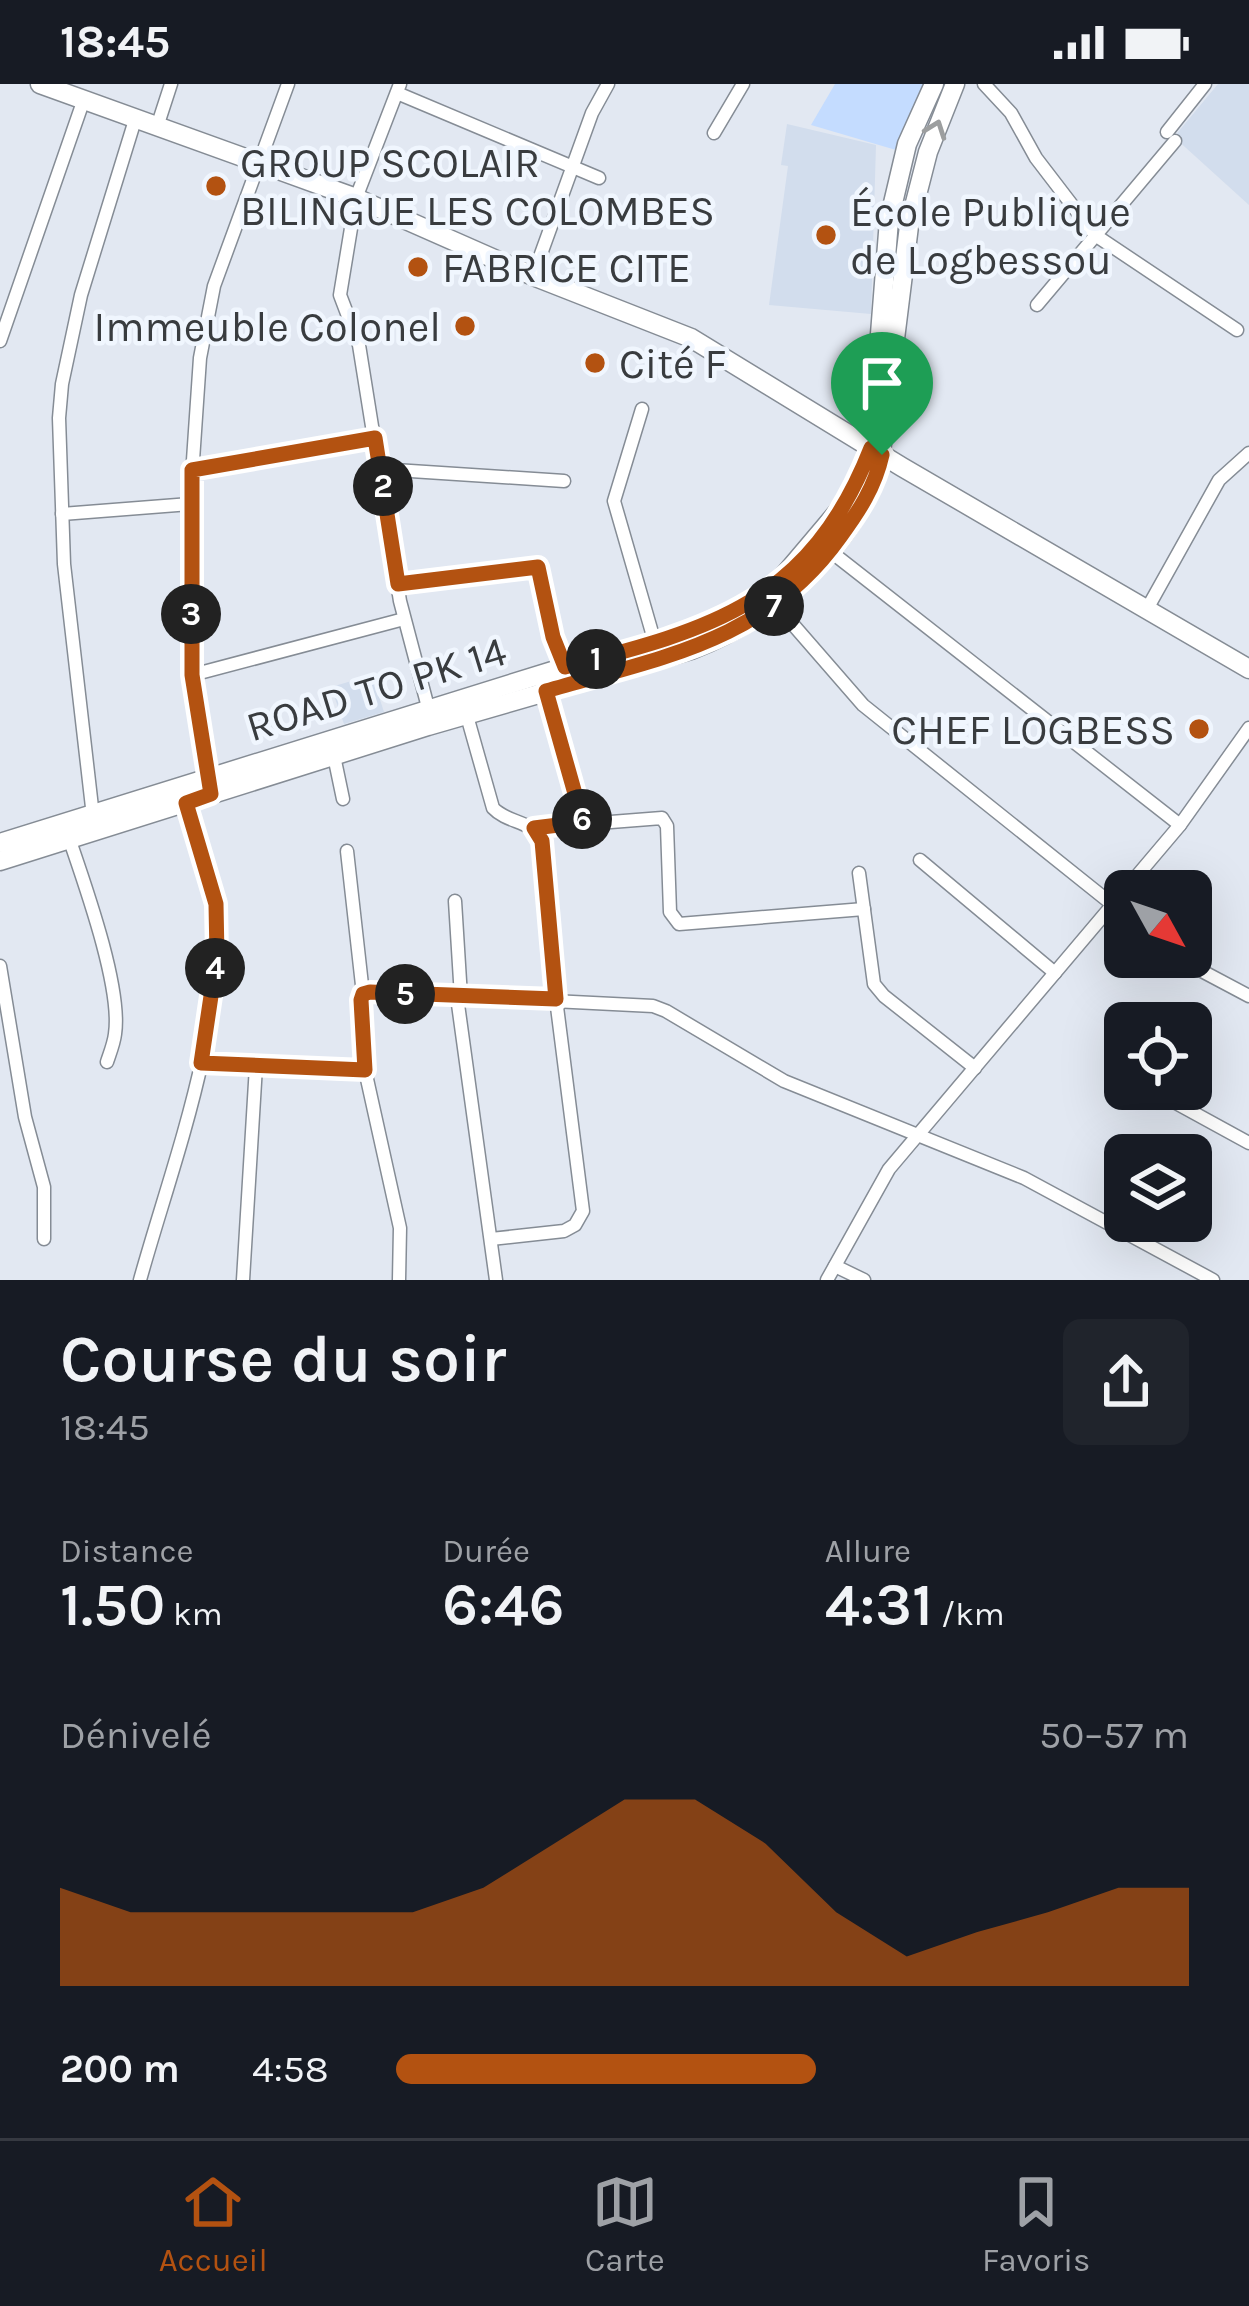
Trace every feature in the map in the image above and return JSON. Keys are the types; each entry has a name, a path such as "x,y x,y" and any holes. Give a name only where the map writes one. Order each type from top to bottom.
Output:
{"main road":[{"path":"40,84 356,198 533,276 691,338 876,452 1249,669"},
{"path":"876,452 889,220 907,144 934,84"},
{"path":"865,483 876,452 909,226 928,152 955,84"},
{"name":"ROAD TO PK 14","path":"0,861 186,803 210,786 429,711 565,667 656,644 720,620 769,593 865,483"},
{"name":"ROAD TO PK 14","path":"0,843 334,756 723,637 776,605 830,551 865,483"}],"street":[{"path":"158,127 171,84"},
{"path":"210,786 192,675 190,504 200,358 214,286 288,84"},
{"path":"533,276 608,84"},
{"path":"714,133 743,84"},
{"path":"984,84 1011,113 1036,158 1095,235 1237,330"},
{"path":"1037,305 1171,136 1205,84"},
{"path":"429,711 404,619 359,345 340,295 356,198 398,89 599,178"},
{"path":"0,341 84,100"},
{"path":"94,816 62,514 62,384 89,265 135,120"},
{"path":"642,410 614,501 656,644"},
{"path":"192,470 375,438"},
{"path":"1147,609 1219,480 1249,453"},
{"path":"380,469 563,482"},
{"path":"62,514 190,504"},
{"path":"830,551 1180,825"},
{"path":"398,584 538,567 553,637 565,667"},
{"path":"776,605 862,705 1104,898"},
{"path":"192,675 404,619"},
{"path":"546,691 583,822"},
{"path":"467,716 493,808 500,815 534,828 662,818 667,826 670,912 679,924 864,908"},
{"path":"1142,870 1249,728"},
{"path":"334,756 343,800"},
{"path":"140,1280 201,1063 217,956 216,904 186,803"},
{"path":"491,1239 564,1231 575,1226 583,1210 542,841 534,828"},
{"path":"69,838 93,916 115,1015 107,1062"},
{"path":"347,851 363,994 365,1070 400,1228 398,1280"},
{"path":"920,860 1054,974"},
{"path":"859,872 874,985 975,1068"},
{"path":"455,901 459,997 496,1280"},
{"path":"827,1280 889,1169 1104,916"},
{"path":"0,967 25,1117 44,1187 44,1239"},
{"path":"1212,977 1249,996"},
{"path":"363,994 653,1006 784,1081 1024,1178 1213,1280"},
{"path":"201,1063 365,1070"},
{"path":"243,1280 256,1066"},
{"path":"1188,1110 1249,1144"},
{"path":"835,1266 864,1280"}],"shaded area":[{"path":"835,84 923,84 896,150 811,125"},
{"path":"1218,84 1249,84 1249,205 1174,137"},
{"name":"École Publique de Logbessou","path":"787,124 876,145 871,314 769,305 788,166 781,165"},
{"path":"372,675 384,712 344,724 331,687"}],"place":[{"name":"GROUP SCOLAIR BILINGUE LES COLOMBES","path":"216,186"},
{"name":"École Publique de Logbessou","path":"826,235"},
{"name":"FABRICE CITE","path":"418,267"},
{"name":"Immeuble Colonel","path":"465,326"},
{"name":"Cité F","path":"595,363"},
{"name":"CHEF LOGBESS","path":"1199,729"}],"route":[{"path":"375,438 398,584 538,567 553,637 565,667 685,634 769,593 846,502 871,448 882,455 868,496 830,551 804,581 755,620 691,650 546,691 583,822 534,828 542,841 556,999 370,992 361,1000 365,1070 201,1063 217,956 216,904 186,803 211,794 192,675 192,470 375,438"}]}
